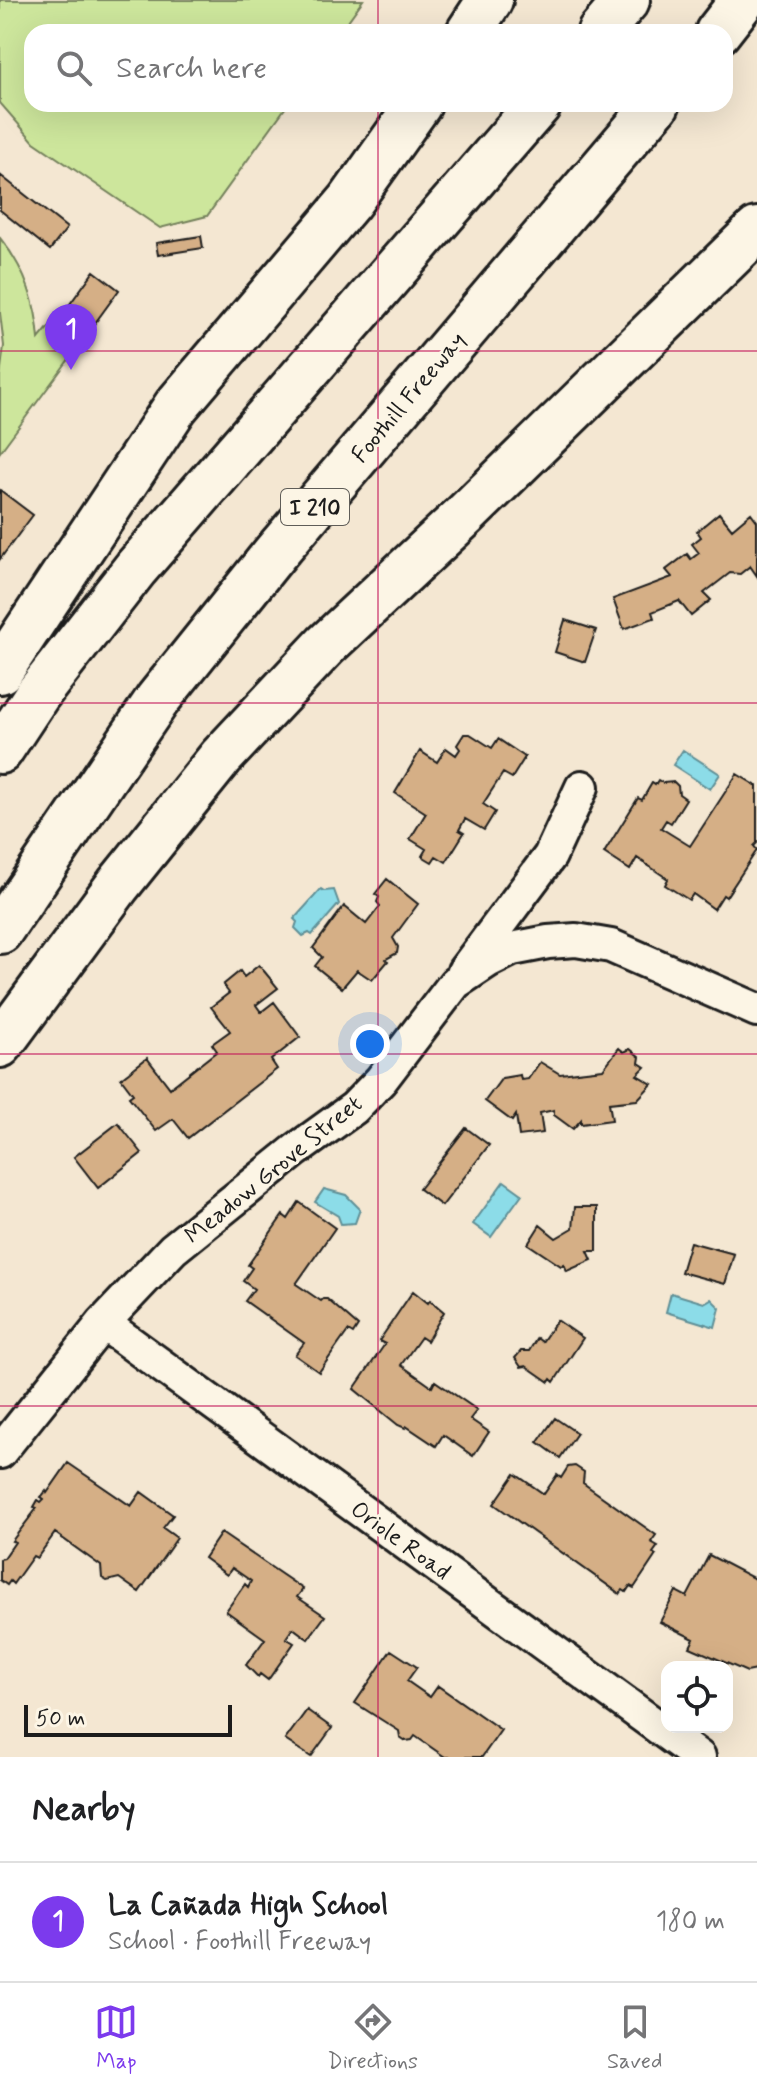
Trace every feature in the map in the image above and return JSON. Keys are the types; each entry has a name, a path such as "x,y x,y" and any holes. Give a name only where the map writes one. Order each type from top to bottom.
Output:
{"highway":[{"path":"474,24 490,0"},
{"path":"607,24 627,0"},
{"path":"724,24 743,0"},
{"path":"0,671 176,406 350,201 413,112"},
{"path":"0,751 37,695 136,568 532,112"},
{"name":"Foothill Freeway","path":"0,931 158,699 275,553 650,112"},
{"path":"0,1045 118,885 221,757 326,645 465,515 757,230"}],"street":[{"path":"455,983 550,856 582,787"},
{"name":"Meadow Grove Street","path":"0,1452 103,1323 173,1249 296,1150 354,1108 381,1080 455,983 488,961 512,949 548,942 576,940 611,946 757,1010"},
{"name":"Oriole Road","path":"103,1323 699,1757"}],"green space":[{"path":"0,0 363,0 346,24 24,24 24,112 282,112 207,216 160,228 34,142 0,103"},
{"path":"0,238 16,261 27,285 39,339 53,322 81,343 0,452 0,376 4,346 0,313"}],"water":[{"path":"683,750 720,774 710,789 673,765"},
{"path":"321,889 334,890 339,904 312,935 303,936 295,928 297,922 294,919"},
{"path":"504,1181 522,1194 491,1237 473,1224"},
{"path":"324,1189 346,1195 360,1209 355,1223 341,1224 338,1216 315,1202"},
{"path":"671,1293 704,1303 711,1299 720,1308 715,1327 666,1312"}],"building":[{"path":"0,175 67,228 50,250 0,210"},
{"path":"201,236 203,248 158,255 156,243"},
{"path":"94,271 119,290 84,338 59,319"},
{"path":"0,490 33,515 0,559"},
{"path":"719,513 732,529 751,513 757,521 757,576 750,566 740,574 730,573 704,593 711,600 691,616 679,601 652,612 654,618 624,629 613,599 672,577 666,570 687,554 691,559 699,553 692,544 701,537 697,531"},
{"path":"565,620 596,630 585,662 555,652"},
{"path":"464,734 470,734 492,748 498,739 525,757 512,778 503,773 483,804 495,812 484,830 465,819 459,830 464,833 446,862 436,856 432,862 422,856 426,849 410,839 426,813 395,793 420,751 437,762 446,748 456,755 460,749 457,745"},
{"path":"737,774 757,786 757,843 754,846 757,850 726,897 723,895 714,909 693,894 689,900 665,885 668,879 637,858 630,870 604,853 638,798 642,800 652,783 655,785 658,780 674,782 679,794 686,799 671,823 666,820 661,828 690,846"},
{"path":"387,879 418,904 393,938 398,947 397,953 386,959 388,961 372,980 357,970 342,988 315,966 322,957 313,948 344,906 366,924 380,906 377,902 379,897 375,894"},
{"path":"259,965 278,988 256,1005 261,1012 274,1002 300,1037 271,1060 277,1069 188,1138 173,1119 156,1131 129,1097 133,1094 121,1078 147,1058 170,1088 217,1051 212,1044 230,1031 211,1007 229,993 223,985 240,971 244,977"},
{"path":"619,1048 624,1052 630,1049 640,1057 639,1063 645,1067 637,1075 652,1084 637,1100 609,1103 612,1120 581,1124 581,1120 573,1129 554,1115 554,1110 540,1113 543,1133 519,1136 516,1115 512,1121 485,1101 502,1078 520,1075 521,1080 528,1079 540,1062 560,1074 603,1069"},
{"path":"118,1123 142,1153 98,1188 74,1157"},
{"path":"466,1128 489,1145 442,1206 419,1189"},
{"path":"299,1202 335,1228 296,1284 321,1301 327,1299 358,1326 353,1334 348,1331 319,1372 295,1355 304,1343 245,1301 254,1289 243,1281 252,1268 248,1265 283,1215 288,1219"},
{"path":"575,1207 597,1207 597,1251 588,1251 592,1260 567,1271 564,1264 561,1266 528,1244 540,1225 556,1238 573,1228"},
{"path":"690,1242 734,1254 725,1284 681,1272"},
{"path":"413,1291 444,1312 427,1341 421,1337 401,1365 432,1387 435,1381 477,1410 470,1419 489,1432 473,1456 443,1435 436,1446 406,1426 398,1425 354,1389 385,1344 379,1341"},
{"path":"557,1320 583,1338 554,1382 551,1379 549,1382 526,1366 521,1367 515,1358 521,1351 529,1351 537,1338 542,1342"},
{"path":"555,1418 577,1433 560,1458 538,1442"},
{"path":"68,1463 131,1506 141,1492 173,1515 163,1528 177,1538 139,1592 119,1578 107,1581 102,1578 101,1566 55,1533 13,1584 10,1581 7,1585 0,1580 0,1559 4,1558 15,1542 12,1541 37,1508 34,1507 38,1500 41,1502 44,1499 41,1497"},
{"path":"575,1466 584,1472 583,1483 656,1535 651,1542 658,1546 653,1553 656,1555 634,1588 630,1586 626,1592 623,1590 620,1594 494,1504 515,1474 544,1494 557,1475 561,1478 568,1467"},
{"path":"221,1533 303,1589 297,1597 325,1616 308,1639 293,1628 286,1638 294,1643 268,1680 260,1674 258,1677 246,1665 265,1639 226,1611 245,1584 248,1587 251,1581 232,1568 227,1575 204,1558"},
{"path":"709,1555 757,1580 757,1670 747,1672 733,1666 733,1661 722,1661 690,1647 694,1639 660,1622 676,1591 687,1597"},
{"path":"391,1650 417,1667 407,1681 430,1697 438,1686 501,1730 482,1757 445,1757 415,1736 406,1741 400,1737 399,1731 355,1703"},
{"path":"307,1710 332,1728 311,1757 285,1740"}],"place":[{"name":"La Cañada High School","path":"71,370"}]}
